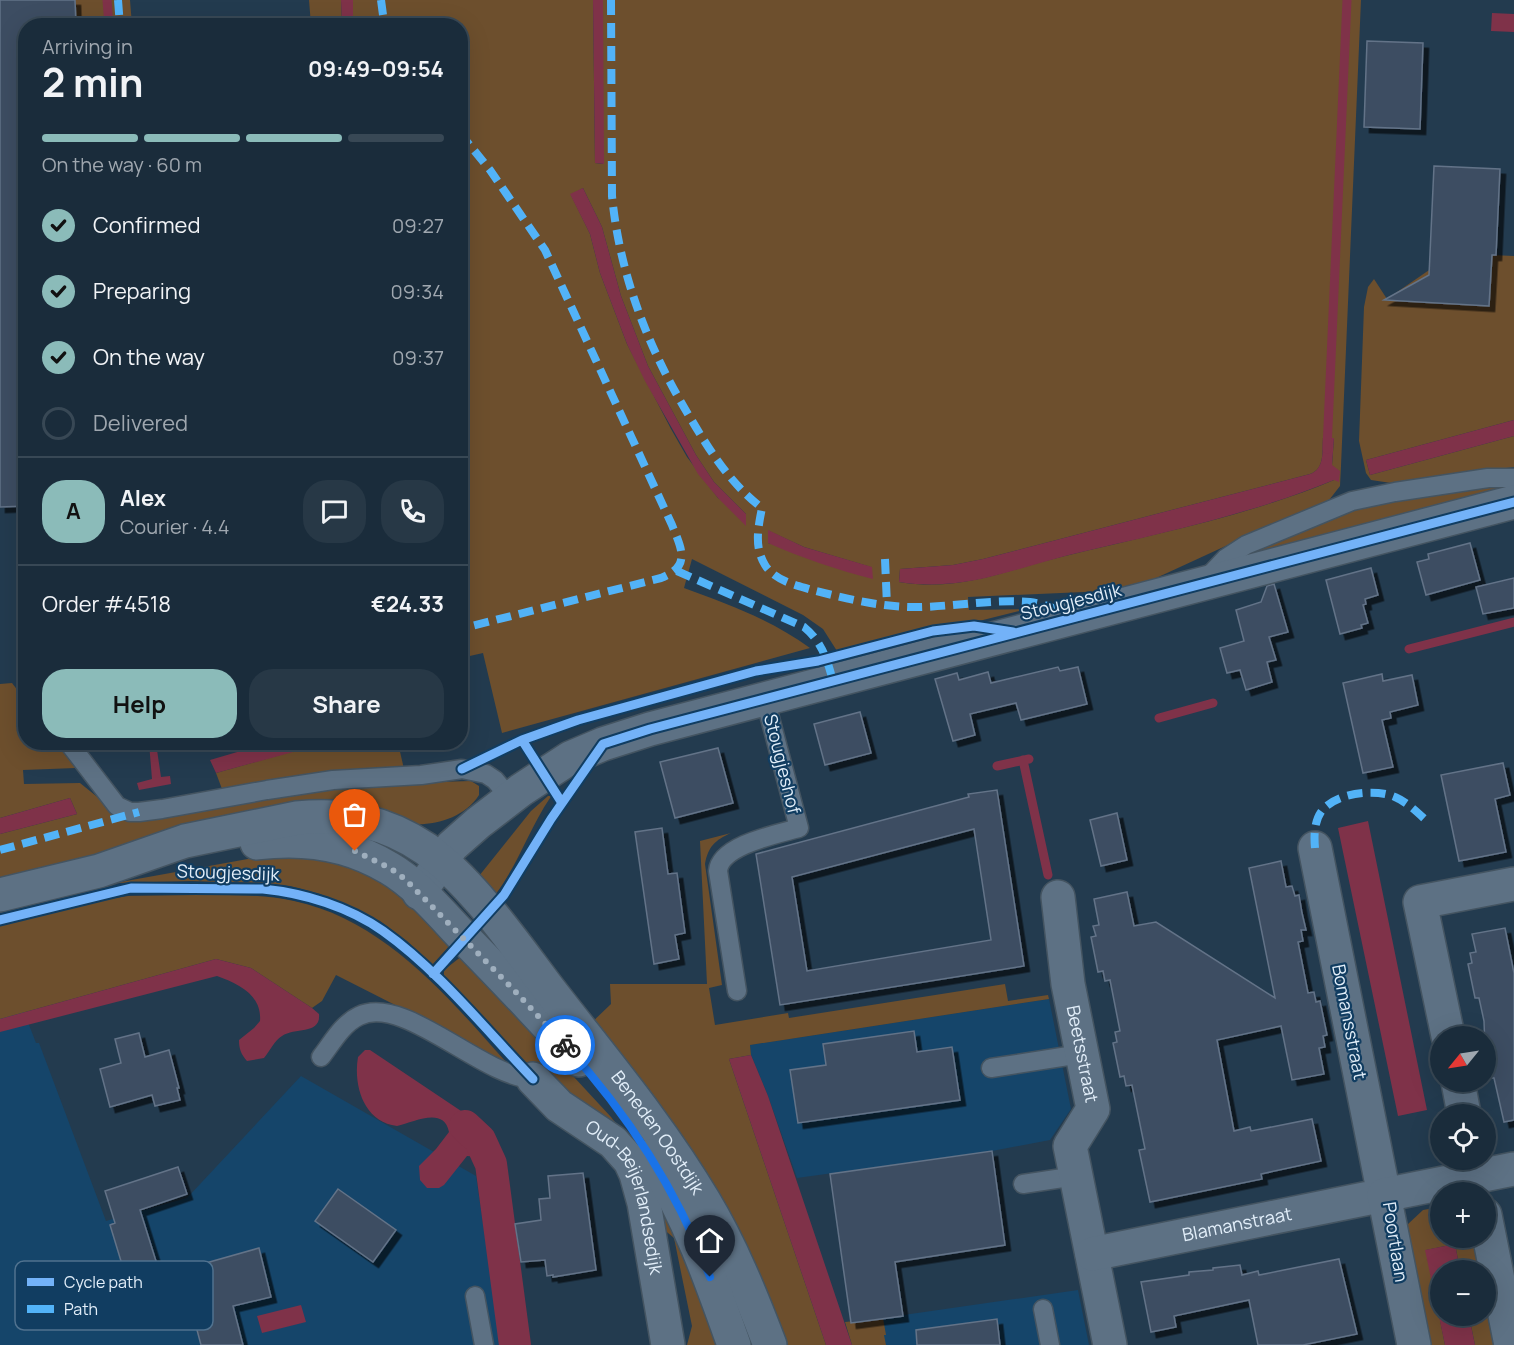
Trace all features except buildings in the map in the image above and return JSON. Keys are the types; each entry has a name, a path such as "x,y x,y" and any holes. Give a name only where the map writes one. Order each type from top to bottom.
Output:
{"street":[{"name":"Stougjesdijk","path":"99,871 168,862 264,842 294,840 321,842 355,851 390,868 420,893 440,860 464,835 510,798 553,768 603,744 650,729 1514,502"},
{"name":"Stougjesdijk","path":"0,895 99,871 185,841 272,822 316,816 347,817 375,823 402,835 440,860"},
{"name":"Bomansstraat","path":"1315,848 1384,1195"},
{"name":"Beneden Oostdijk","path":"440,860 510,938 674,1154 703,1199 726,1242 770,1345"},
{"path":"1446,1026 1420,902 1514,884"},
{"name":"Beneden Oostdijk","path":"420,893 570,1050 637,1134 686,1221 734,1345"},
{"name":"Beetsstraat","path":"1058,897 1068,984 1093,1109 1070,1146 1110,1345"},
{"name":"Oud-Beijerlandsedijk","path":"533,1079 560,1106 613,1142 630,1161 644,1203 668,1345"},
{"name":"Poortlaan","path":"1414,1345 1384,1195 1514,1169"},
{"name":"Blamanstraat","path":"1092,1254 1384,1195"},
{"path":"1492,1248 1511,1345"}],"lane":[{"path":"1200,585 1226,558 1246,545 1352,501 1488,478 1514,477"},
{"name":"Stougjeshof","path":"737,991 718,871 719,864 726,856 744,845 799,828 765,699"},
{"path":"74,750 111,799 122,810 130,812 162,809 326,781 421,775 462,769 486,774 495,780 510,798"},
{"path":"321,1057 351,1021 364,1014 382,1012 428,1030 509,1075 533,1079"},
{"path":"991,1068 1082,1054"},
{"path":"1023,1184 1076,1176"},
{"path":"475,1296 484,1345"},
{"path":"1043,1309 1050,1345"}],"shaded area":[{"path":"75,0 130,0 131,18 76,18"},
{"path":"309,0 341,0 342,18 310,18"},
{"path":"341,0 353,0 353,18 342,18"},
{"path":"353,0 593,0 595,163 603,164 603,0 1361,0 1340,486 1326,504 1154,579 1106,591 968,597 969,610 1027,609 837,651 823,629 803,615 692,559 684,588 765,621 810,648 502,733 483,653 468,656 468,18 353,18","holes":["583,188 602,227 621,296 648,366 696,455 714,482 746,514 718,498 687,457 671,429 627,344 600,273 590,234 571,195","1323,438 1334,438 1332,465 1334,480 1301,493 1235,514 984,578 944,584 899,582 900,569 953,565 983,559 1310,474 1315,472 1320,464","769,531 804,547 871,567 768,543"]},
{"path":"593,0 603,0 604,164 595,163"},
{"path":"1492,13 1514,14 1514,32 1491,31"},
{"path":"583,188 602,227 621,296 648,366 696,455 714,482 746,514 746,526 698,474 645,381 627,344 600,273 590,234 570,194"},
{"path":"1492,255 1514,256 1514,420 1366,460 1370,475 1514,436 1514,467 1391,483 1371,480 1366,473 1359,441 1364,307 1368,287 1374,279 1387,299 1435,266 1489,306"},
{"path":"1514,420 1514,436 1370,475 1366,460"},
{"path":"1323,438 1334,438 1332,465 1340,471 1339,482 1334,480 1269,504 1203,523 1069,555 986,578 945,584 899,582 900,569 953,565 983,559 1310,474 1315,472 1320,464"},
{"path":"1511,482 1512,489 1244,558 1242,553 1358,506"},
{"path":"768,530 804,547 872,567 873,579 846,572 768,543"},
{"path":"939,634 952,634 855,659 852,655"},
{"path":"12,683 18,691 18,750 62,750 76,768 23,770 24,784 80,783 111,808 402,783 471,781 479,786 479,795 473,803 458,814 440,822 421,824 272,810 0,878 0,834 77,814 70,798 0,818 0,684"},
{"path":"150,750 157,750 161,777 170,776 171,784 139,790 137,783 152,779"},
{"path":"244,750 300,750 216,773 210,760"},
{"path":"298,750 400,750 404,769 268,782 222,789 216,773"},
{"path":"551,796 495,895 479,876 531,811"},
{"path":"70,798 77,814 0,834 0,818"},
{"path":"1368,821 1427,1110 1398,1116 1338,828"},
{"path":"731,833 713,845 705,864 722,985 709,988 715,1025 788,1013 789,1018 1005,984 1008,1001 1048,995 1049,999 750,1045 751,1055 729,1059 826,1345 781,1345 587,1027 611,1004 610,984 707,984 700,841"},
{"path":"264,856 338,858 376,874 453,942 432,965 407,941 380,921 320,894 290,886 192,881 115,883"},
{"path":"246,895 294,901 327,911 357,925 412,964 461,1012 506,1062 504,1065 468,1042 336,975 322,1001 312,1008 251,968 216,959 0,1019 0,926 91,902 128,896"},
{"path":"462,956 611,1117 624,1134 554,1094 444,977 444,970"},
{"path":"216,959 251,968 312,1008 319,1014 319,1021 312,1028 282,1036 264,1058 247,1061 239,1046 239,1040 260,1021 260,1012 248,992 217,976 0,1032 0,1019"},
{"path":"12,981 36,1043 39,1043 106,1221 187,1198 301,1076 476,1176 501,1345 0,1345 0,985"},
{"path":"1049,999 1071,1109 1050,1140 992,1151 797,1178 751,1055 750,1045"},
{"path":"365,1050 370,1050 482,1125 490,1136 494,1158 467,1156 444,1185 439,1188 427,1188 420,1180 419,1166 449,1132 446,1124 435,1118 428,1118 397,1126 376,1118 363,1101 357,1079 358,1057"},
{"path":"751,1055 768,1096 852,1345 826,1345 729,1059"},
{"path":"670,1207 724,1345 687,1345 692,1326 674,1238 662,1228 660,1221 666,1218"},
{"path":"1430,1209 1430,1248 1436,1248 1426,1250 1430,1270 1430,1326 1441,1326 1445,1345 1426,1345 1402,1226 1407,1225 1423,1210"},
{"path":"1456,1248 1479,1248 1481,1260 1458,1260"},
{"path":"1456,1248 1458,1260 1430,1260 1430,1274 1425,1250"},
{"path":"1078,1290 1089,1345 856,1345 848,1323"},
{"path":"301,1305 306,1322 262,1333 257,1316"},
{"path":"883,1318 886,1345 852,1345 845,1322"},
{"path":"1441,1326 1471,1326 1475,1345 1445,1345"},
{"path":"1471,1326 1494,1326 1498,1345 1475,1345"}],"waterway":[{"path":"107,0 108,18"},
{"path":"1327,449 1347,0"},
{"path":"1409,649 1514,622"},
{"path":"1159,718 1213,703"},
{"path":"997,766 1029,759"},
{"path":"1023,760 1048,875"},
{"path":"465,1126 480,1140 491,1164 515,1345"}],"marked path":[{"path":"118,0 119,18"},
{"path":"381,0 384,18"},
{"path":"611,0 612,196 629,284 662,366 691,419 722,467 762,508 758,544 765,565 774,575 793,584 866,602 921,607 989,602 1030,602 1074,617"},
{"path":"468,143 490,170 545,250 672,525 682,556 677,568 661,578 468,627"},
{"path":"885,559 887,605"},
{"path":"677,571 804,627 823,651 833,681"},
{"path":"1315,848 1316,825 1321,812 1335,800 1355,794 1377,793 1395,797 1428,822"},
{"path":"0,850 139,812"}],"cycle path":[{"path":"433,974 504,895 551,819 603,744 650,729 1514,502"},
{"path":"522,740 578,720 756,671 818,661 933,631 974,626 1013,632"},
{"path":"462,769 522,740 562,803"},
{"path":"0,920 131,888 263,889 326,902 370,922 423,964 461,1001 533,1079"}],"way so far":[{"path":"355,851 390,868 405,879 565,1045"}],"route":[{"path":"565,1045 624,1116 654,1160 676,1200 710,1277"}]}
